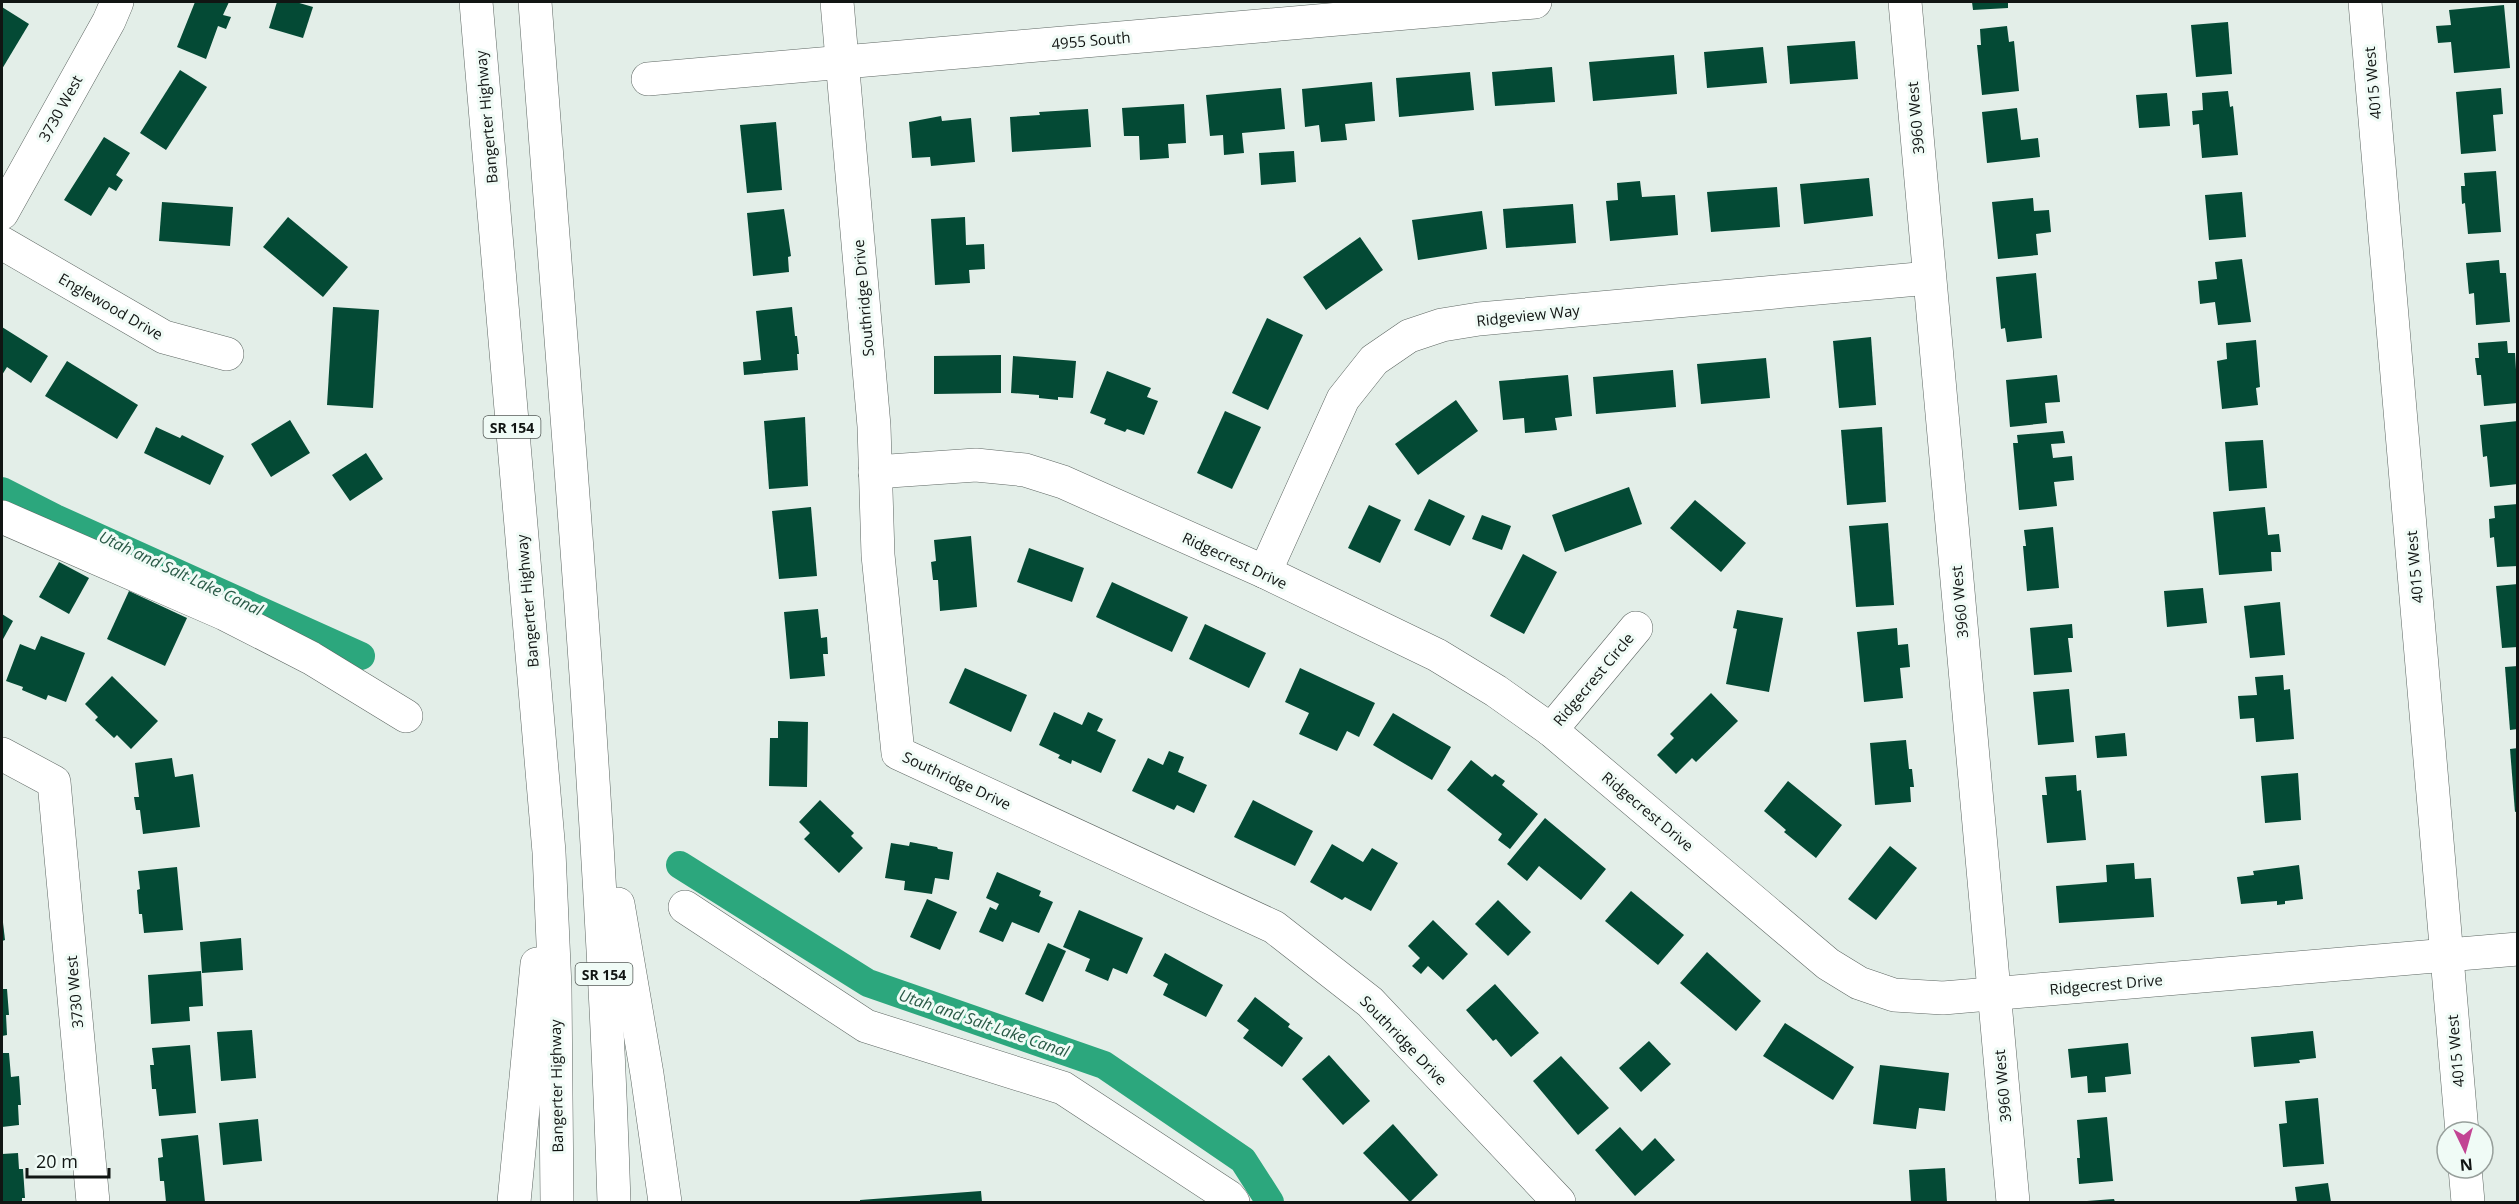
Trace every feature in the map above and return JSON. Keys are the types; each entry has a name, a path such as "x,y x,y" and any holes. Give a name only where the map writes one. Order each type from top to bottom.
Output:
{"main road":[{"name":"3730 West","path":"2,213 109,21 117,2"},
{"name":"Bangerter Highway","path":"477,2 549,852 555,988 557,1203"},
{"name":"SR 154","path":"535,2 592,746 614,1203"},
{"name":"Southridge Drive","path":"837,2 874,426 878,555 898,753 1274,927 1370,1002 1559,1203"},
{"name":"4955 South","path":"648,79 1535,2"},
{"name":"3960 West","path":"1905,2 2013,1203"},
{"name":"4015 West","path":"2366,2 2461,1120"},
{"name":"Englewood Drive","path":"2,243 164,337 227,354"},
{"name":"Ridgeview Way","path":"1265,573 1343,399 1374,360 1409,336 1443,325 1479,319 1929,278"},
{"name":"Ridgecrest Drive","path":"875,472 976,465 1024,470 1063,482 1265,573 1437,655 1496,691 1551,730 1828,964 1859,983 1894,995 1943,998 2517,949"},
{"path":"2,517 225,614 311,658 406,716"},
{"name":"Ridgecrest Circle","path":"1551,730 1636,628"},
{"path":"592,746 647,1074 665,1203"},
{"name":"3730 West","path":"2,754 54,782 93,1203"},
{"path":"514,1203 549,852"},
{"path":"685,907 866,1026 1063,1088 1229,1197 1233,1203"},
{"path":"2466,1180 2468,1203"}],"building":[{"path":"195,2 229,2 223,15 231,17 226,29 218,26 206,59 177,47"},
{"path":"277,2 296,2 313,7 303,38 269,28"},
{"path":"1972,2 2008,2 2008,8 1973,10"},
{"path":"2504,5 2510,68 2454,73 2451,42 2438,43 2436,26 2451,25 2449,10"},
{"path":"2,7 29,24 2,69"},
{"path":"2228,22 2232,74 2196,77 2191,25"},
{"path":"2007,26 2009,42 2014,41 2019,91 1982,95 1977,45 1981,45 1980,29"},
{"path":"1855,41 1858,79 1790,84 1787,46"},
{"path":"1763,47 1767,83 1707,88 1704,52"},
{"path":"1674,55 1677,94 1593,101 1589,62"},
{"path":"1552,67 1555,102 1495,106 1492,72"},
{"path":"180,70 207,87 166,150 140,133"},
{"path":"1470,72 1474,110 1399,117 1396,78"},
{"path":"1372,82 1375,121 1345,124 1347,140 1321,142 1319,125 1305,127 1302,89"},
{"path":"1281,88 1285,129 1242,133 1244,153 1224,155 1223,135 1210,136 1206,95"},
{"path":"2501,88 2503,114 2493,115 2496,151 2461,154 2456,92"},
{"path":"2228,91 2230,107 2233,106 2238,155 2202,158 2199,124 2193,125 2192,111 2203,110 2202,93"},
{"path":"2167,93 2170,126 2139,128 2136,95"},
{"path":"1184,104 1186,143 1168,144 1169,158 1140,160 1139,136 1124,136 1122,108"},
{"path":"2017,108 2021,140 2038,138 2040,157 1987,163 1982,112"},
{"path":"1088,109 1091,147 1012,152 1010,117 1040,115 1039,112"},
{"path":"941,116 942,121 971,118 975,162 931,166 930,157 912,158 909,122"},
{"path":"776,122 782,190 747,193 740,125"},
{"path":"104,137 130,153 116,175 123,180 116,191 109,187 91,216 64,200"},
{"path":"1294,151 1296,182 1261,185 1259,153"},
{"path":"2496,171 2501,232 2468,234 2465,203 2462,204 2461,186 2465,186 2464,173"},
{"path":"1869,178 1873,216 1804,224 1800,184"},
{"path":"1640,181 1642,197 1675,195 1678,235 1610,241 1606,201 1618,200 1617,183"},
{"path":"1777,187 1780,227 1711,232 1707,192"},
{"path":"2242,192 2246,237 2209,240 2205,195"},
{"path":"2033,198 2034,211 2049,210 2051,232 2036,234 2038,255 1998,259 1992,202"},
{"path":"162,202 233,207 230,246 159,241"},
{"path":"1573,204 1576,243 1506,248 1503,209"},
{"path":"784,209 791,256 788,257 789,272 753,276 747,213"},
{"path":"1482,211 1487,249 1418,260 1412,220"},
{"path":"288,217 348,267 323,297 263,247"},
{"path":"965,217 966,245 984,244 985,269 969,270 970,283 935,285 931,219"},
{"path":"1360,237 1383,270 1326,310 1303,277"},
{"path":"2242,259 2251,322 2218,325 2215,302 2200,304 2198,281 2217,279 2215,262"},
{"path":"2499,260 2500,273 2506,273 2510,322 2476,325 2474,293 2469,294 2466,263"},
{"path":"2036,273 2042,338 2007,342 2005,328 2001,329 1996,277"},
{"path":"333,307 379,310 373,408 327,405"},
{"path":"792,307 799,354 797,354 798,370 744,375 743,362 761,360 756,311"},
{"path":"1267,318 1303,335 1268,410 1232,393"},
{"path":"2,327 48,356 31,383 7,367 2,375"},
{"path":"1871,337 1876,405 1839,408 1833,341"},
{"path":"2256,340 2260,387 2256,388 2258,405 2222,409 2217,361 2227,359 2226,343"},
{"path":"2507,341 2508,353 2515,353 2518,403 2484,406 2481,375 2477,375 2475,358 2479,358 2478,343"},
{"path":"1001,355 1001,393 934,394 934,356"},
{"path":"1013,356 1076,361 1073,398 1058,397 1058,400 1039,398 1039,395 1011,393"},
{"path":"1766,358 1770,398 1701,404 1697,364"},
{"path":"67,361 138,405 117,439 45,396"},
{"path":"1673,370 1676,407 1596,414 1593,377"},
{"path":"1107,371 1151,388 1147,397 1158,401 1144,435 1127,429 1125,432 1104,424 1106,419 1090,413"},
{"path":"1568,375 1572,416 1555,418 1557,430 1525,433 1524,418 1503,420 1499,381"},
{"path":"2057,375 2060,402 2045,403 2047,423 2010,427 2006,380"},
{"path":"1456,400 1478,431 1418,475 1395,444"},
{"path":"1225,411 1261,427 1232,489 1197,473"},
{"path":"805,417 808,486 769,489 764,421"},
{"path":"290,420 310,453 271,477 251,444"},
{"path":"2518,421 2518,484 2490,487 2487,456 2483,457 2480,425"},
{"path":"156,427 180,438 182,435 224,456 210,485 144,453"},
{"path":"1882,427 1886,502 1847,505 1841,430"},
{"path":"2063,431 2065,443 2051,444 2053,458 2072,456 2074,480 2054,482 2057,506 2019,510 2013,443 2018,443 2017,435"},
{"path":"2263,440 2267,488 2229,491 2225,442"},
{"path":"366,453 383,479 350,501 332,475"},
{"path":"1629,487 1642,524 1565,552 1552,515"},
{"path":"1429,499 1465,516 1450,546 1414,530"},
{"path":"1695,500 1746,543 1721,572 1670,528"},
{"path":"2518,504 2518,566 2497,567 2494,537 2490,538 2489,519 2495,518 2494,506"},
{"path":"1369,505 1401,520 1380,563 1348,548"},
{"path":"811,507 817,576 779,579 772,511"},
{"path":"2265,507 2268,535 2279,534 2281,552 2271,552 2272,571 2219,575 2213,512"},
{"path":"1482,515 1511,526 1502,550 1472,539"},
{"path":"1888,523 1894,605 1856,607 1849,526"},
{"path":"2053,527 2059,588 2027,591 2024,530"},
{"path":"971,536 977,607 940,611 938,580 933,580 931,562 936,561 934,540"},
{"path":"1029,548 1084,568 1072,602 1017,582"},
{"path":"1523,554 1557,572 1524,634 1490,616"},
{"path":"59,562 89,578 69,614 39,597"},
{"path":"1112,582 1188,617 1172,652 1096,617"},
{"path":"2518,584 2518,647 2502,648 2496,586"},
{"path":"2203,588 2207,623 2167,627 2164,591"},
{"path":"129,591 187,618 165,666 107,639"},
{"path":"2280,602 2285,655 2250,658 2244,606"},
{"path":"818,609 821,638 827,637 828,654 823,654 825,676 790,679 784,612"},
{"path":"1737,610 1783,618 1769,692 1726,684 1737,629 1733,628"},
{"path":"2,614 13,621 2,641"},
{"path":"1205,624 1266,653 1249,688 1189,659"},
{"path":"2072,624 2073,638 2068,638 2072,672 2034,675 2030,628"},
{"path":"1897,628 1898,645 1908,644 1910,667 1900,668 1903,698 1864,702 1857,632"},
{"path":"41,636 85,653 66,702 48,695 46,700 22,690 23,687 6,681 20,644 35,650"},
{"path":"2518,666 2518,729 2510,730 2505,667"},
{"path":"965,668 1027,695 1011,732 949,703"},
{"path":"1300,668 1375,703 1359,737 1347,731 1337,751 1299,734 1309,713 1285,702"},
{"path":"2283,675 2284,690 2290,689 2294,739 2256,742 2254,718 2240,719 2238,696 2257,695 2255,677"},
{"path":"112,676 158,721 131,749 117,735 114,738 95,720 98,717 85,704"},
{"path":"2069,689 2074,742 2038,745 2033,692"},
{"path":"1711,693 1738,721 1696,762 1692,758 1676,774 1657,755 1674,738 1670,734"},
{"path":"1054,712 1082,725 1088,712 1103,719 1097,731 1116,740 1101,773 1072,760 1071,764 1058,758 1060,755 1039,745"},
{"path":"1393,713 1451,747 1432,780 1373,745"},
{"path":"778,721 808,722 807,787 769,786 770,738 778,738"},
{"path":"2125,733 2127,756 2097,758 2095,736"},
{"path":"1906,740 1909,769 1912,769 1914,787 1910,787 1911,802 1875,805 1870,743"},
{"path":"2518,748 2518,811 2515,812 2510,749"},
{"path":"1169,751 1184,757 1178,772 1207,785 1194,813 1177,805 1174,810 1132,791 1148,758 1163,765"},
{"path":"172,758 175,777 193,774 200,827 143,834 140,810 136,810 134,797 139,797 135,763"},
{"path":"1471,760 1492,777 1495,774 1505,781 1502,785 1538,814 1510,849 1498,840 1502,834 1447,790"},
{"path":"2298,773 2301,820 2265,823 2261,776"},
{"path":"2076,775 2077,791 2081,790 2086,840 2047,843 2042,795 2047,795 2045,777"},
{"path":"1788,781 1842,825 1816,858 1784,832 1786,830 1764,811"},
{"path":"820,800 854,833 851,836 863,848 839,873 804,839 810,833 799,822"},
{"path":"1253,800 1313,831 1295,866 1234,837"},
{"path":"1545,818 1606,869 1581,900 1539,866 1527,881 1507,864"},
{"path":"910,842 953,852 949,880 935,878 932,894 904,890 905,881 885,878 891,843 909,846"},
{"path":"1332,844 1363,862 1372,848 1398,863 1371,911 1345,897 1342,900 1310,882"},
{"path":"1890,846 1917,868 1876,920 1848,899"},
{"path":"2134,863 2135,879 2151,878 2154,917 2059,923 2056,886 2107,882 2106,865"},
{"path":"2299,865 2303,899 2285,901 2285,904 2277,905 2277,901 2241,904 2237,877 2254,875 2253,871"},
{"path":"177,867 183,930 144,933 142,914 139,914 138,871"},
{"path":"997,872 1041,891 1039,896 1053,902 1039,933 1012,922 1003,942 979,932 990,907 996,910 999,904 986,898"},
{"path":"1631,891 1684,935 1658,965 1605,921"},
{"path":"927,899 957,912 940,950 910,937"},
{"path":"1498,900 1531,932 1508,956 1475,924"},
{"path":"1079,910 1143,938 1127,974 1113,968 1108,981 1085,971 1090,959 1063,947"},
{"path":"2,914 5,940 2,941"},
{"path":"1433,920 1468,954 1443,980 1428,966 1421,974 1412,966 1420,958 1408,946"},
{"path":"241,938 243,970 202,973 200,942"},
{"path":"1048,943 1066,951 1043,1002 1025,994"},
{"path":"1707,952 1761,1001 1736,1031 1680,983"},
{"path":"1165,953 1223,985 1206,1017 1163,995 1168,984 1153,976"},
{"path":"201,971 203,1006 189,1007 190,1021 151,1024 148,975"},
{"path":"1495,984 1539,1033 1511,1057 1496,1039 1493,1041 1466,1010"},
{"path":"2,989 7,989 9,1015 6,1015 7,1035 2,1036"},
{"path":"1255,997 1290,1024 1288,1027 1303,1038 1282,1067 1243,1038 1249,1030 1237,1021"},
{"path":"1785,1023 1854,1067 1833,1100 1763,1056"},
{"path":"252,1030 256,1078 221,1081 217,1032"},
{"path":"2313,1031 2316,1058 2299,1060 2300,1063 2254,1067 2251,1037"},
{"path":"1649,1041 1671,1064 1641,1092 1619,1068"},
{"path":"2128,1043 2131,1074 2105,1077 2106,1092 2088,1093 2087,1076 2071,1078 2068,1049"},
{"path":"190,1045 196,1113 159,1116 156,1089 152,1089 150,1065 154,1065 152,1048"},
{"path":"2,1053 9,1053 11,1077 19,1076 21,1105 18,1105 19,1125 2,1127"},
{"path":"1329,1055 1370,1101 1343,1125 1302,1079"},
{"path":"1561,1056 1609,1108 1578,1135 1533,1081"},
{"path":"1880,1065 1949,1073 1945,1111 1919,1108 1916,1129 1873,1124"},
{"path":"2318,1098 2324,1164 2283,1167 2279,1124 2287,1123 2285,1101"},
{"path":"2107,1117 2113,1181 2079,1184 2077,1158 2080,1158 2077,1120"},
{"path":"258,1119 262,1161 223,1165 219,1123"},
{"path":"1393,1124 1438,1175 1410,1202 1363,1153"},
{"path":"1620,1127 1642,1151 1655,1138 1675,1160 1635,1196 1595,1150"},
{"path":"198,1135 205,1202 166,1202 164,1181 160,1181 158,1158 163,1157 161,1139"},
{"path":"18,1153 19,1169 23,1169 25,1198 22,1198 22,1202 2,1202 2,1154"},
{"path":"1945,1168 1947,1202 1911,1202 1909,1170"},
{"path":"2328,1183 2331,1202 2297,1202 2295,1187"},
{"path":"981,1191 982,1202 860,1202 860,1200"},
{"path":"2114,1199 2115,1202 2087,1202 2087,1201"}],"waterway":[{"name":"Utah and Salt Lake Canal","path":"2,491 55,518 361,656"},
{"name":"Utah and Salt Lake Canal","path":"680,865 868,983 1104,1065 1243,1160 1270,1202"}]}
